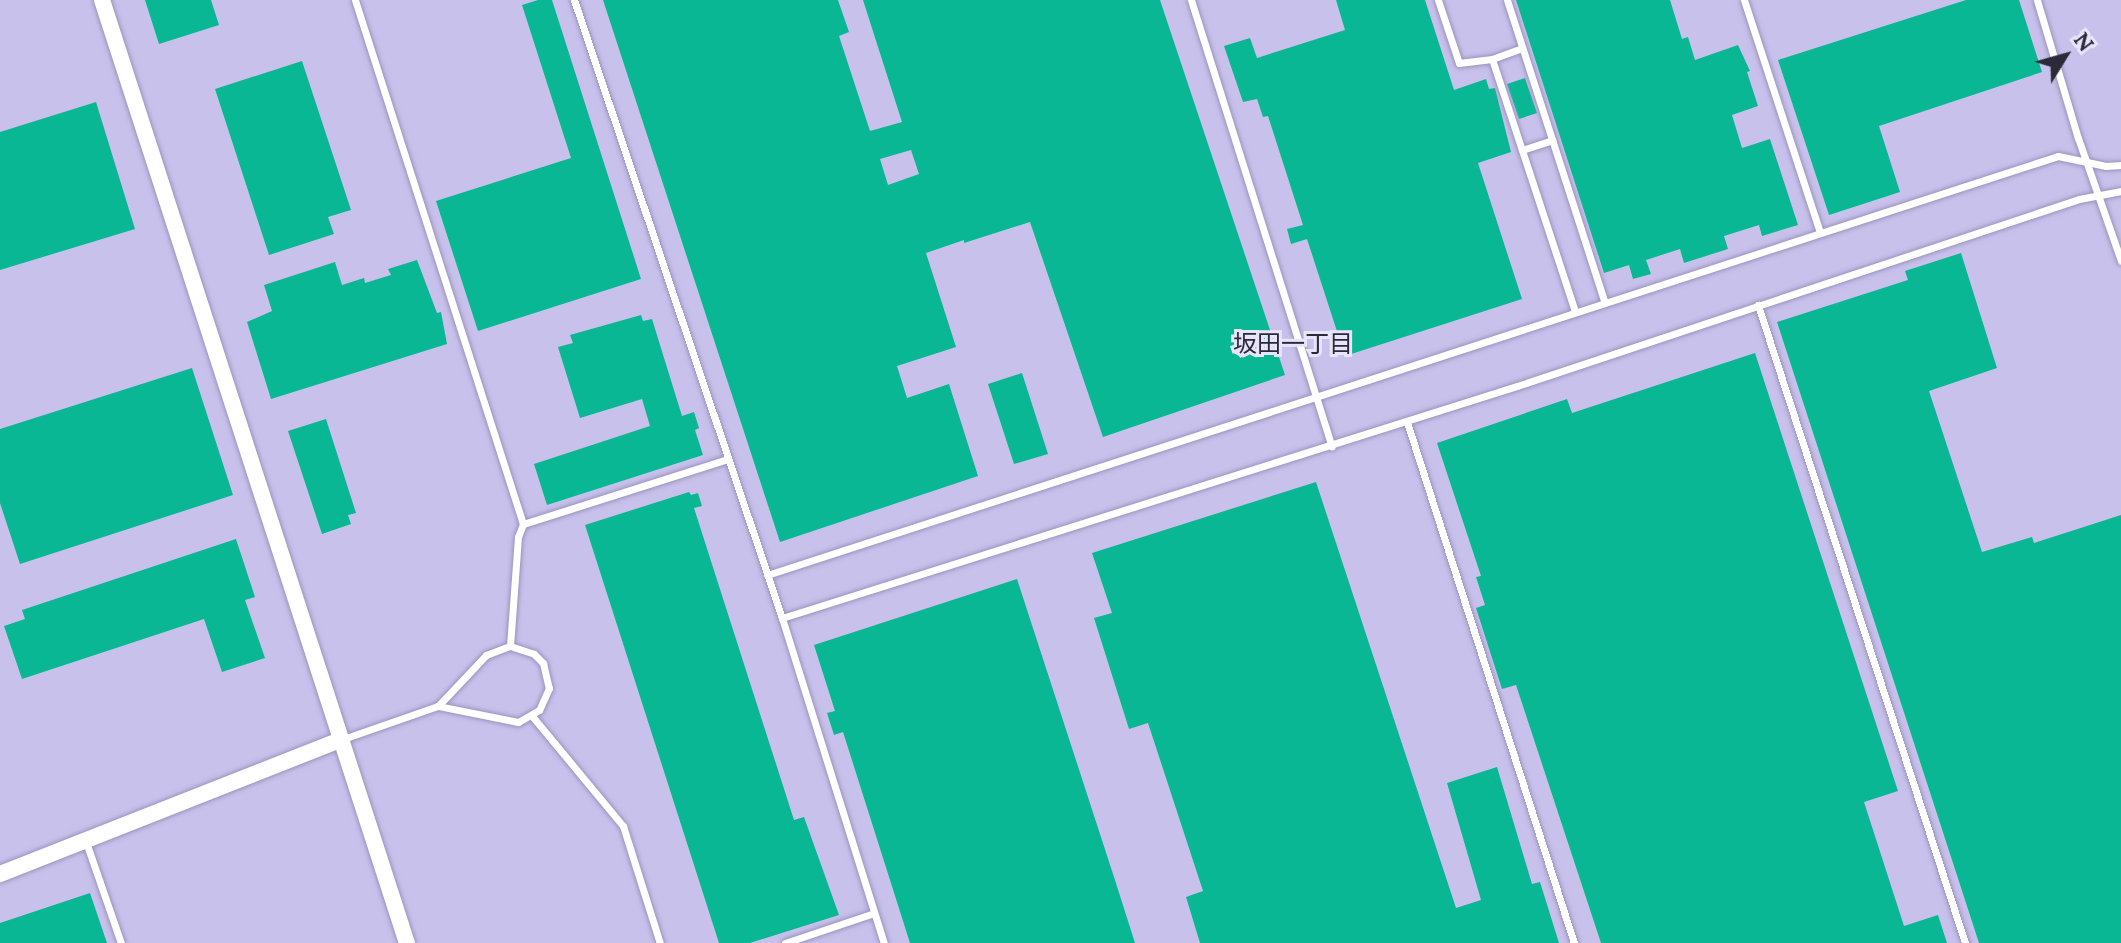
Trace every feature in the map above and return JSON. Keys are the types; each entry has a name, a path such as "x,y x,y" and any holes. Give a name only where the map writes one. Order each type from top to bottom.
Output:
{"street":[{"path":"102,0 407,943"},
{"path":"0,874 341,740"}],"lane":[{"path":"355,0 523,524 518,537 510,646"},
{"path":"574,0 782,618 884,943"},
{"path":"1191,0 1332,446"},
{"path":"1438,0 1459,63 1492,59 1522,48"},
{"path":"1507,0 1605,303"},
{"path":"1744,0 1820,233"},
{"path":"2037,0 2085,160 2121,261"},
{"path":"1492,59 1575,312"},
{"path":"1522,150 1552,140"},
{"path":"767,575 2058,156 2106,166 2121,165"},
{"path":"782,618 1407,422 2079,199 2121,191"},
{"path":"1758,305 1965,943"},
{"path":"1407,422 1574,943"},
{"path":"523,524 728,459"},
{"path":"341,740 438,706 486,655 510,646 534,654 548,675 546,700 532,716 518,722 438,706"},
{"path":"532,716 623,826 660,943"},
{"path":"86,840 121,943"},
{"path":"785,943 874,913"}],"building":[{"path":"145,0 211,0 219,25 159,44"},
{"path":"552,0 641,279 478,331 436,201 571,158 522,5"},
{"path":"603,0 838,0 849,32 839,36 870,131 902,122 863,0 1160,0 1285,375 1103,437 1030,222 964,243 964,240 926,253 956,347 897,366 907,398 949,384 978,476 780,542","holes":["911,150 919,174 888,185 880,159"]},
{"path":"1336,0 1425,0 1454,90 1486,79 1489,89 1495,88 1511,152 1478,163 1522,299 1345,356 1307,239 1291,244 1287,229 1303,225 1268,116 1263,117 1257,99 1243,102 1224,46 1250,38 1257,58 1345,30"},
{"path":"1516,0 1670,0 1682,39 1688,37 1695,60 1738,45 1750,71 1747,72 1758,106 1732,115 1742,148 1770,139 1798,225 1762,236 1759,225 1724,236 1728,249 1684,263 1680,249 1646,260 1651,274 1633,279 1629,265 1604,273"},
{"path":"1966,0 2019,0 2042,72 1879,126 1900,192 1829,215 1778,60"},
{"path":"302,61 351,210 328,217 334,234 269,255 215,89"},
{"path":"1525,78 1537,113 1519,119 1507,84"},
{"path":"96,102 135,229 0,270 0,132"},
{"path":"1961,253 1997,368 1929,391 1982,552 2032,537 2034,543 2121,515 2121,943 1979,943 1777,322 1908,280 1905,271"},
{"path":"417,260 437,313 441,312 447,344 271,399 247,322 272,311 264,285 335,262 342,285 364,278 365,283 391,275 388,269"},
{"path":"641,315 643,321 652,319 682,416 694,412 699,428 695,430 703,455 547,505 534,464 650,426 642,399 580,418 558,347 573,343 570,335"},
{"path":"1755,353 1898,791 1864,802 1904,926 1938,915 1947,943 1601,943 1516,685 1502,689 1476,608 1485,605 1476,577 1481,576 1437,443 1567,399 1572,413"},
{"path":"192,368 233,495 20,564 0,503 0,429"},
{"path":"1022,373 1048,454 1014,464 988,384"},
{"path":"326,419 356,513 348,515 351,524 322,534 288,431"},
{"path":"1316,482 1456,908 1481,900 1447,783 1497,767 1532,884 1540,882 1559,943 1200,943 1186,897 1203,891 1148,723 1129,729 1094,618 1112,613 1092,553"},
{"path":"689,492 691,495 698,493 702,506 694,508 794,820 804,817 839,915 750,943 719,943 585,525"},
{"path":"236,539 255,597 245,600 265,658 222,672 204,619 22,679 4,626 25,619 22,610"},
{"path":"1017,579 1135,943 910,943 843,732 834,735 827,713 835,711 814,645"},
{"path":"90,893 107,943 0,943 0,923"}],"district":[{"name":"坂田一丁目","path":"1293,344"}]}
